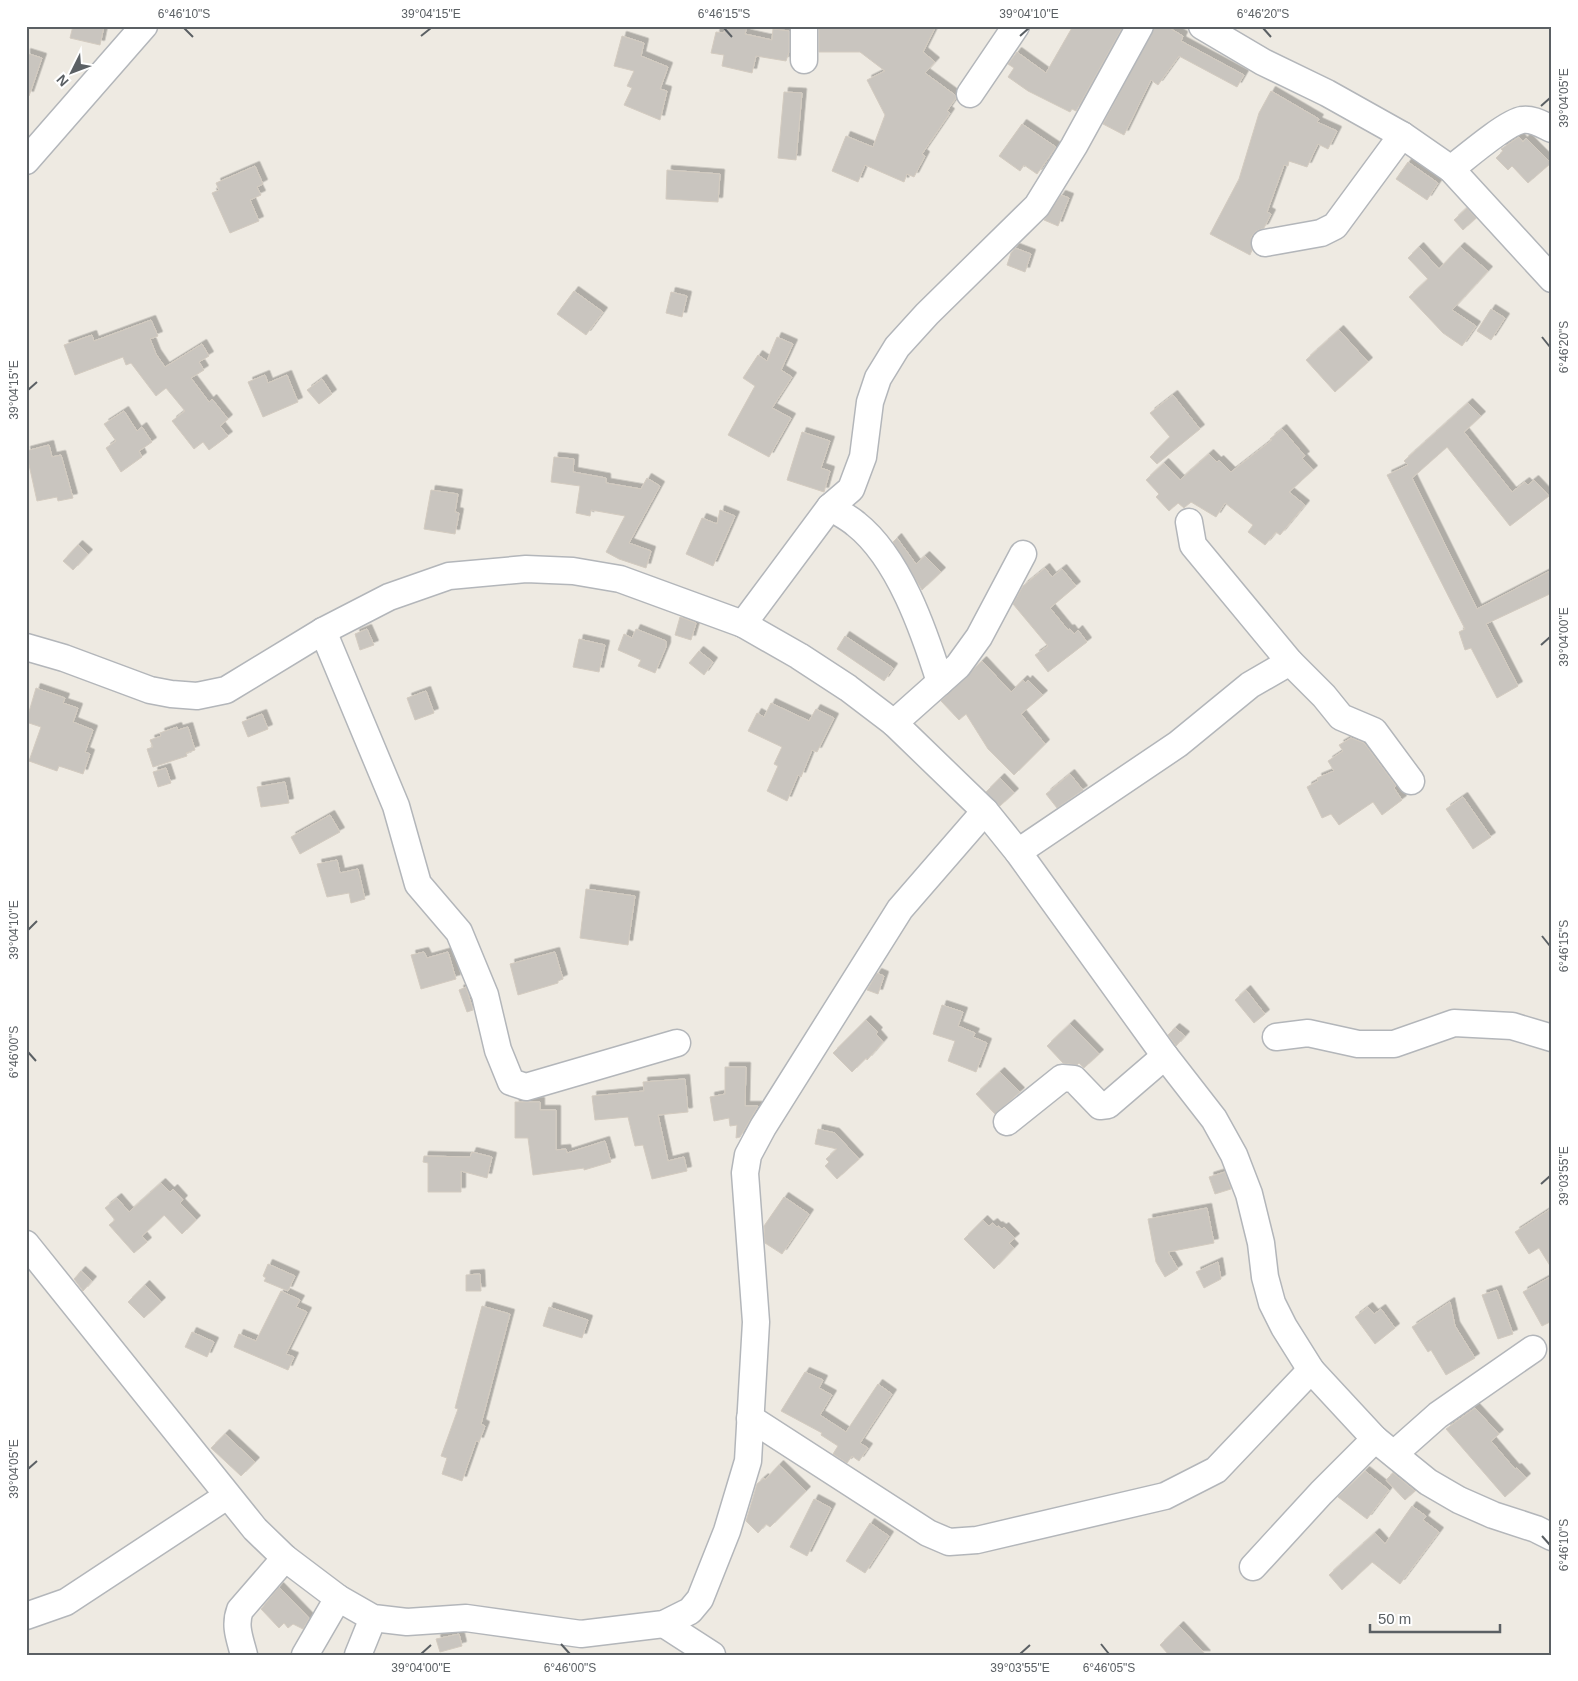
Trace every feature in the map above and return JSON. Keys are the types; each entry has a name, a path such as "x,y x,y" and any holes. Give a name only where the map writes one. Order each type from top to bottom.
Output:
{"street":[{"path":"26,161 144,26"},
{"path":"804,26 804,60"},
{"path":"970,94 1016,26"},
{"path":"744,624 830,507 851,489 863,457 870,402 878,378 897,347 927,314 1037,206 1074,146 1140,26"},
{"path":"1202,26 1263,62 1327,93 1402,135 1451,169 1552,279"},
{"path":"1451,169 1509,125 1522,120 1536,122 1552,129"},
{"path":"1265,243 1322,233 1335,226 1402,135"},
{"path":"830,507 856,524 886,558 906,594 928,643 940,682"},
{"path":"1189,522 1194,546 1290,662 1324,696 1341,717 1374,731 1410,780"},
{"path":"894,723 958,666 979,637 1023,554"},
{"path":"26,647 64,658 150,690 197,696 226,690 323,631 389,598 449,576 526,569 573,571 620,579 744,624 840,683 894,723 985,811 1018,852 1164,1056 1214,1119 1234,1155 1250,1194 1261,1242 1265,1278 1272,1303 1284,1327 1311,1370 1384,1446 1428,1482 1459,1500 1552,1537"},
{"path":"323,631 396,806 418,884 459,932 485,995 498,1050 511,1082 526,1087 677,1043"},
{"path":"1018,852 1178,744 1250,685 1290,662"},
{"path":"26,1244 127,1368 227,1496 285,1558 338,1598 373,1618 406,1622 466,1618 582,1644 664,1624 690,1611 700,1598 727,1531 748,1461 756,1322 746,1173 748,1155 763,1127 900,909 985,811"},
{"path":"1276,1037 1308,1033 1358,1044 1394,1044 1454,1023 1512,1026 1552,1038"},
{"path":"1007,1122 1062,1078 1074,1079 1100,1106 1108,1105 1164,1056"},
{"path":"1253,1567 1321,1493 1384,1446 1438,1415 1533,1349"},
{"path":"750,1418 928,1533 949,1542 978,1540 1165,1496 1216,1470 1311,1370"},
{"path":"26,1616 66,1602 227,1496"},
{"path":"244,1655 236,1619 240,1610 285,1558"},
{"path":"305,1655 338,1598"},
{"path":"358,1655 373,1618"},
{"path":"664,1624 712,1655"}],"building":[{"path":"73,26 104,26 100,45 70,38"},
{"path":"726,26 747,26 745,34 772,40 773,29 789,31 789,52 786,61 756,56 752,73 722,66 724,55 711,53 716,32 724,33"},
{"path":"819,26 936,26 923,52 935,62 925,73 955,95 956,98 947,111 950,113 922,154 925,156 914,177 907,174 904,182 865,165 858,182 832,171 846,136 873,147 885,115 867,80 885,71 860,52 819,52"},
{"path":"1073,26 1123,26 1076,111 1072,109 1070,112 1028,91 1008,77 1014,68 1008,64 1017,52 1046,73"},
{"path":"1155,26 1166,26 1183,36 1181,41 1244,75 1237,87 1179,56 1158,85 1151,80 1124,135 1103,124"},
{"path":"622,36 644,43 641,56 668,67 660,89 667,91 660,120 624,105 632,88 627,86 634,71 614,66"},
{"path":"26,53 42,58 29,96 26,95"},
{"path":"1271,91 1319,119 1317,122 1337,131 1328,149 1318,144 1307,167 1289,161 1288,166 1284,165 1267,212 1271,214 1264,228 1256,231 1251,237 1252,250 1250,255 1210,234 1239,179 1259,113"},
{"path":"784,92 802,93 796,160 778,158"},
{"path":"1022,124 1056,147 1037,174 1024,165 1020,171 999,156"},
{"path":"1519,137 1523,142 1526,138 1551,163 1528,183 1512,166 1508,170 1496,158 1503,151 1501,149"},
{"path":"1408,162 1438,183 1427,200 1396,179"},
{"path":"255,166 263,184 257,187 261,195 250,200 259,221 230,233 212,193 219,190 216,183"},
{"path":"667,170 720,174 718,202 666,199"},
{"path":"1061,195 1069,198 1058,226 1044,220"},
{"path":"1467,208 1476,218 1463,230 1454,220"},
{"path":"1419,247 1439,269 1460,247 1488,271 1452,310 1476,326 1462,346 1443,333 1409,297 1428,279 1408,258"},
{"path":"1015,248 1031,254 1025,272 1007,265"},
{"path":"574,291 603,312 586,335 557,314"},
{"path":"671,292 687,296 682,317 666,313"},
{"path":"1491,309 1505,318 1491,340 1477,331"},
{"path":"151,320 158,336 150,339 156,354 165,367 202,344 209,356 199,362 204,370 191,378 209,402 212,399 228,419 220,426 228,436 209,450 203,442 194,449 172,421 185,411 166,388 156,396 131,363 126,365 123,357 75,375 64,345 92,335 94,341"},
{"path":"1339,330 1368,362 1335,392 1306,360"},
{"path":"777,337 793,344 781,370 792,377 772,408 791,418 769,457 728,435 755,386 743,378 758,355 767,361"},
{"path":"265,375 268,383 287,375 298,402 263,417 248,382"},
{"path":"322,379 332,394 319,404 307,390"},
{"path":"1173,395 1200,429 1157,464 1150,457 1170,437 1150,413"},
{"path":"1468,403 1481,416 1464,432 1512,492 1525,482 1528,485 1534,480 1549,496 1510,526 1447,447 1412,478 1477,609 1552,570 1552,593 1486,624 1518,686 1497,698 1471,648 1465,650 1459,632 1465,629 1387,475 1408,465 1404,461"},
{"path":"124,411 137,431 142,427 152,442 139,451 142,457 121,472 106,448 116,441 104,424"},
{"path":"1282,429 1305,456 1302,458 1313,470 1289,492 1305,505 1280,535 1276,532 1265,545 1248,532 1253,525 1225,503 1216,517 1191,502 1184,508 1178,503 1169,511 1156,497 1159,494 1146,480 1164,463 1180,480 1209,454 1217,462 1219,460 1231,472 1272,440 1270,439"},
{"path":"802,432 830,441 821,468 830,471 824,492 787,480"},
{"path":"49,445 52,457 61,455 73,498 58,501 57,497 37,501 26,451"},
{"path":"554,457 574,459 573,472 606,478 606,483 641,489 647,478 660,486 629,543 651,551 646,568 619,559 606,552 625,516 591,510 590,516 576,513 580,486 551,482"},
{"path":"431,490 458,494 455,512 459,513 455,534 424,529"},
{"path":"720,510 735,516 713,566 686,554 702,518 717,524"},
{"path":"897,538 916,564 925,556 941,572 922,590 893,542"},
{"path":"78,545 88,554 73,570 63,561"},
{"path":"1045,568 1052,577 1062,569 1076,586 1050,608 1068,630 1070,629 1074,634 1078,630 1087,642 1048,672 1035,655 1048,646 1013,604 1023,586"},
{"path":"680,617 696,623 691,640 675,635"},
{"path":"367,629 374,645 360,650 355,634"},
{"path":"636,629 666,641 666,647 655,673 638,666 641,660 618,650 624,634 632,638"},
{"path":"845,636 893,668 884,681 837,649"},
{"path":"579,639 605,645 599,672 573,667"},
{"path":"699,651 713,662 704,675 689,663"},
{"path":"982,661 1011,692 1023,680 1026,683 1028,680 1043,695 1021,714 1045,744 1014,775 988,749 966,714 959,720 941,701"},
{"path":"36,688 65,698 63,703 78,708 73,722 93,730 85,752 90,754 83,774 59,766 57,771 29,761 41,727 26,722"},
{"path":"426,691 434,713 415,720 407,698"},
{"path":"771,703 809,721 816,709 834,718 817,752 812,750 801,777 798,775 787,801 767,791 778,766 774,764 782,747 748,731 757,713 764,717"},
{"path":"262,714 268,729 248,737 242,722"},
{"path":"177,727 178,730 188,727 195,750 186,753 187,756 153,767 147,749 153,747 150,740 161,736 160,733"},
{"path":"1351,738 1364,743 1396,786 1394,788 1402,800 1382,815 1373,802 1339,825 1331,814 1322,818 1307,787 1318,781 1317,778 1334,771 1328,761 1343,751 1339,745"},
{"path":"166,768 171,783 158,787 153,772"},
{"path":"1070,774 1083,790 1057,808 1046,794"},
{"path":"1000,778 1014,793 1000,806 986,792"},
{"path":"285,782 289,803 261,807 257,787"},
{"path":"1463,797 1491,837 1473,849 1446,809"},
{"path":"330,815 340,832 300,854 291,837"},
{"path":"337,860 340,873 358,869 365,899 351,903 349,893 327,897 317,864"},
{"path":"586,889 635,896 628,945 580,938"},
{"path":"424,952 427,958 448,952 456,979 421,989 411,955"},
{"path":"555,952 563,979 558,981 558,983 518,995 510,964"},
{"path":"877,973 884,976 878,994 867,990"},
{"path":"466,987 473,1010 467,1012 459,990"},
{"path":"1246,990 1265,1014 1254,1023 1235,1000"},
{"path":"942,1005 963,1012 958,1026 975,1033 973,1037 987,1043 976,1072 948,1061 955,1041 933,1034"},
{"path":"866,1020 878,1032 876,1034 883,1042 867,1060 866,1058 852,1072 833,1053"},
{"path":"1070,1024 1099,1054 1084,1068 1079,1063 1077,1065 1063,1063 1047,1046"},
{"path":"1175,1028 1185,1036 1176,1046 1168,1035"},
{"path":"725,1067 746,1067 745,1106 758,1106 740,1137 736,1138 737,1125 730,1126 729,1118 714,1121 710,1097 725,1094"},
{"path":"1000,1072 1020,1092 995,1114 976,1094"},
{"path":"685,1079 688,1112 658,1115 668,1161 684,1157 687,1171 652,1179 643,1145 635,1146 628,1117 595,1120 592,1096 644,1091 643,1082"},
{"path":"515,1102 540,1102 540,1110 556,1110 556,1150 566,1149 567,1153 605,1141 611,1162 584,1170 584,1168 533,1175 528,1138 515,1138"},
{"path":"818,1129 835,1133 859,1159 837,1179 825,1166 829,1162 826,1159 837,1149 815,1144"},
{"path":"472,1152 492,1157 487,1178 461,1171 461,1192 428,1192 428,1163 423,1162 424,1156 470,1157"},
{"path":"1225,1172 1231,1189 1215,1194 1209,1177"},
{"path":"161,1183 170,1192 173,1189 183,1200 180,1203 196,1220 182,1234 164,1215 142,1236 147,1242 134,1253 109,1225 115,1220 105,1208 117,1198 129,1212"},
{"path":"784,1197 809,1214 782,1254 765,1243 764,1226"},
{"path":"1207,1208 1214,1243 1168,1252 1178,1269 1165,1277 1156,1262 1148,1219"},
{"path":"1552,1208 1552,1269 1539,1248 1529,1254 1515,1232"},
{"path":"983,1220 989,1226 993,1223 1002,1229 1004,1227 1015,1238 1009,1243 1014,1248 994,1269 964,1239"},
{"path":"1218,1262 1221,1279 1204,1288 1196,1272"},
{"path":"268,1264 295,1276 288,1291 264,1281 266,1278 263,1276"},
{"path":"81,1271 92,1281 83,1291 74,1279"},
{"path":"480,1274 481,1291 466,1291 466,1275"},
{"path":"1552,1276 1552,1321 1542,1326 1523,1292"},
{"path":"145,1285 161,1302 144,1318 128,1302"},
{"path":"1497,1290 1513,1334 1498,1339 1482,1295"},
{"path":"281,1291 300,1300 296,1307 307,1312 286,1354 294,1357 288,1370 234,1347 239,1334 256,1341"},
{"path":"1450,1302 1455,1326 1475,1358 1446,1375 1431,1350 1428,1352 1412,1327"},
{"path":"482,1306 510,1314 481,1424 485,1426 479,1442 476,1441 462,1481 442,1474 447,1458 441,1456 458,1409 455,1408"},
{"path":"549,1307 588,1320 582,1338 543,1326"},
{"path":"1368,1307 1374,1314 1381,1309 1395,1328 1375,1344 1355,1317"},
{"path":"192,1332 214,1342 207,1357 185,1347"},
{"path":"805,1372 823,1380 819,1388 832,1395 820,1415 846,1432 878,1384 892,1394 860,1443 868,1448 859,1461 852,1456 847,1463 833,1454 838,1446 821,1435 822,1433 781,1411"},
{"path":"1475,1408 1499,1434 1491,1441 1515,1469 1517,1468 1526,1478 1505,1497 1446,1429"},
{"path":"225,1434 255,1462 241,1476 211,1448"},
{"path":"779,1465 806,1491 770,1527 766,1524 758,1533 746,1521 757,1484 764,1478 765,1480"},
{"path":"1365,1471 1389,1490 1367,1519 1338,1497"},
{"path":"1393,1473 1415,1491 1405,1500 1386,1480"},
{"path":"814,1499 831,1508 807,1556 790,1547"},
{"path":"1412,1506 1426,1516 1423,1520 1439,1532 1400,1584 1372,1562 1342,1590 1329,1575 1375,1533 1385,1544"},
{"path":"870,1523 889,1536 865,1573 846,1561"},
{"path":"279,1587 309,1618 303,1629 293,1624 288,1628 284,1623 279,1628 261,1609"},
{"path":"1179,1626 1206,1655 1169,1655 1160,1645"},
{"path":"459,1634 462,1646 440,1652 436,1639"}]}
